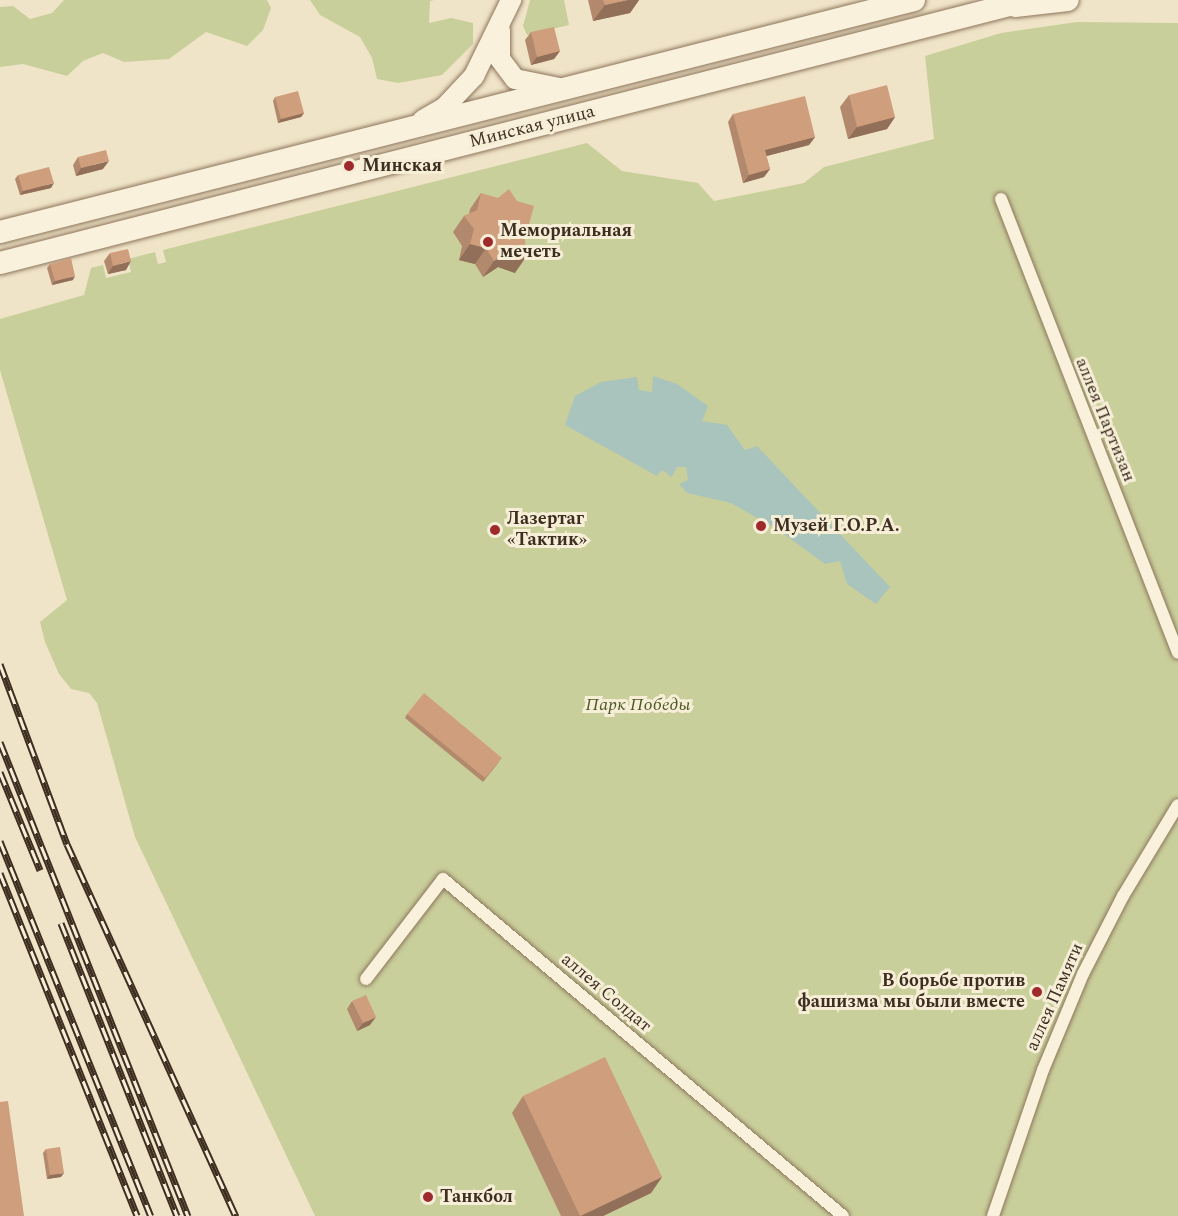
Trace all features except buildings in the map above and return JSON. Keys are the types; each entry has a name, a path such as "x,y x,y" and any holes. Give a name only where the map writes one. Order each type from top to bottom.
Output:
{"main road":[{"name":"Минская улица","path":"0,232 914,0"},
{"name":"Минская улица","path":"0,263 1029,0"},
{"path":"1001,7 1068,0"}],"street":[{"path":"411,128 444,108 474,76 512,0"},
{"path":"502,22 497,44 500,60 515,79 529,84 570,88"},
{"name":"аллея Партизан","path":"1001,200 1178,653"},
{"name":"аллея Памяти","path":"993,1216 1043,1070 1083,974 1123,896 1178,805"},
{"name":"аллея Солдат","path":"366,979 443,879 843,1216"}],"green space":[{"path":"64,0 267,0 271,8 263,30 247,46 206,32 169,59 124,62 103,53 83,61 67,76 23,64 0,67 0,7 13,6 30,19 52,13"},
{"path":"310,0 434,0 430,1 429,23 451,18 473,23 473,44 442,75 398,83 377,79 372,58 360,37 320,15"},
{"path":"530,0 564,0 569,25 527,35 523,26"},
{"name":"Парк Победы","path":"1077,22 1178,23 1178,1216 315,1216 135,837 97,703 89,693 71,689 59,674 45,642 40,622 67,600 0,370 0,319 84,295 91,268 103,265 106,278 131,272 128,259 155,252 158,264 166,262 163,250 587,143 622,171 698,183 714,201 804,183 824,167 934,139 925,56 1001,33"}],"water":[{"path":"653,376 677,384 708,406 702,421 727,425 745,450 757,446 890,587 876,604 847,584 840,561 825,564 777,529 731,503 687,493 679,484 688,480 686,467 677,467 672,477 662,470 657,476 565,425 575,396 601,382 637,377 639,390 652,392"}],"railway":[{"path":"0,664 67,844 236,1216"},
{"path":"0,742 188,1216"},
{"path":"0,772 40,870"},
{"path":"0,841 151,1216"},
{"path":"0,873 137,1216"},
{"path":"61,923 177,1216"}],"place":[{"name":"Минская","path":"349,166"},
{"name":"Мемориальная мечеть","path":"488,242"},
{"name":"Музей Г.О.Р.А.","path":"761,526"},
{"name":"Лазертаг «Тактик»","path":"495,530"},
{"name":"В борьбе против фашизма мы были вместе","path":"1037,992"},
{"name":"Танкбол","path":"428,1197"}]}
